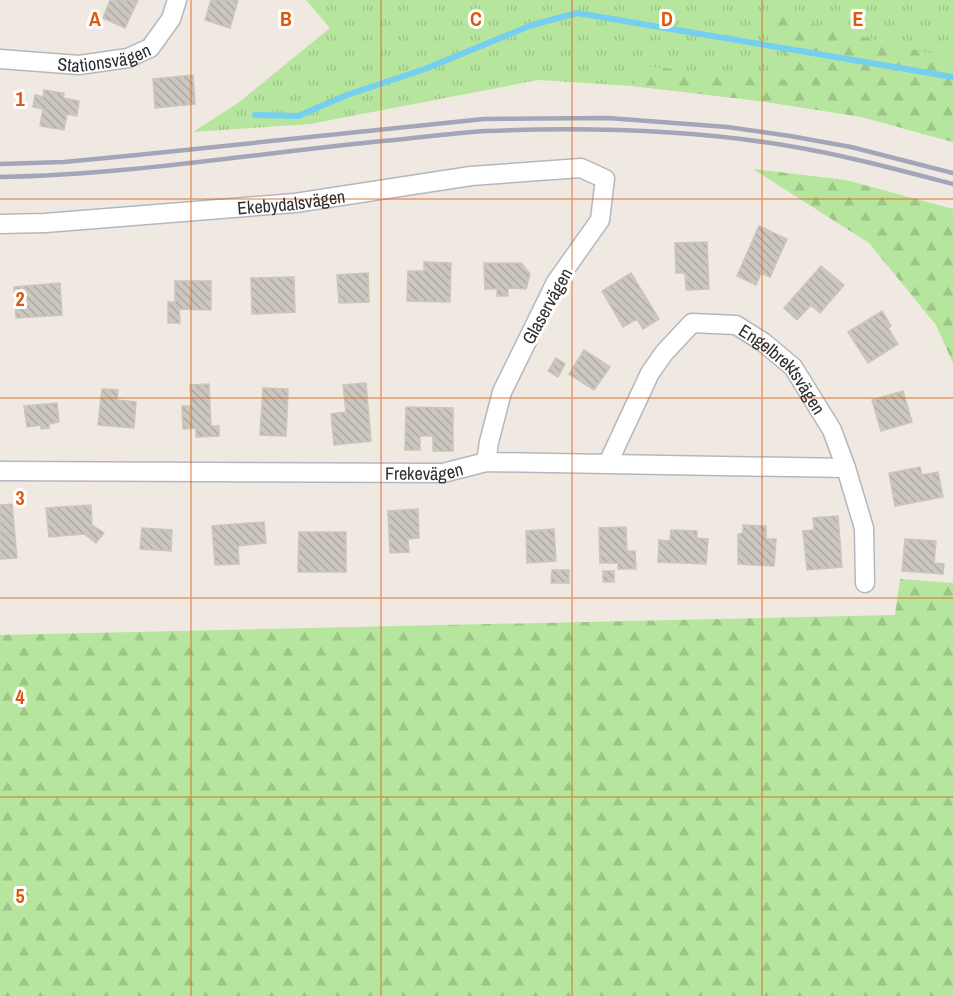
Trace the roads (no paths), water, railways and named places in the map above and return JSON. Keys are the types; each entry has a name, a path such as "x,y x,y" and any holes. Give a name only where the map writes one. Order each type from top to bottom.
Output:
{"street":[{"name":"Stationsvägen","path":"0,59 79,65 128,58 150,48 171,19 177,0"},
{"name":"Ekebydalsvägen","path":"0,224 45,223 295,202 471,176 581,168"},
{"name":"Glaservägen","path":"486,462 502,392 556,282 600,220 605,179 581,168"},
{"name":"Engelbrektsvägen","path":"608,463 650,373 664,353 692,323 736,325 763,342 793,368 832,430 864,528 865,583"},
{"name":"Frekevägen","path":"0,471 443,473 486,462 846,468"}],"waterway":[{"path":"255,115 298,116 347,95 425,69 532,25 577,13 953,77"}],"railway":[{"path":"0,164 64,162 484,119 608,118 727,127 790,136 851,147 953,173"},
{"path":"0,177 101,172 475,132 599,130 675,133 751,140 851,158 953,184"}]}
